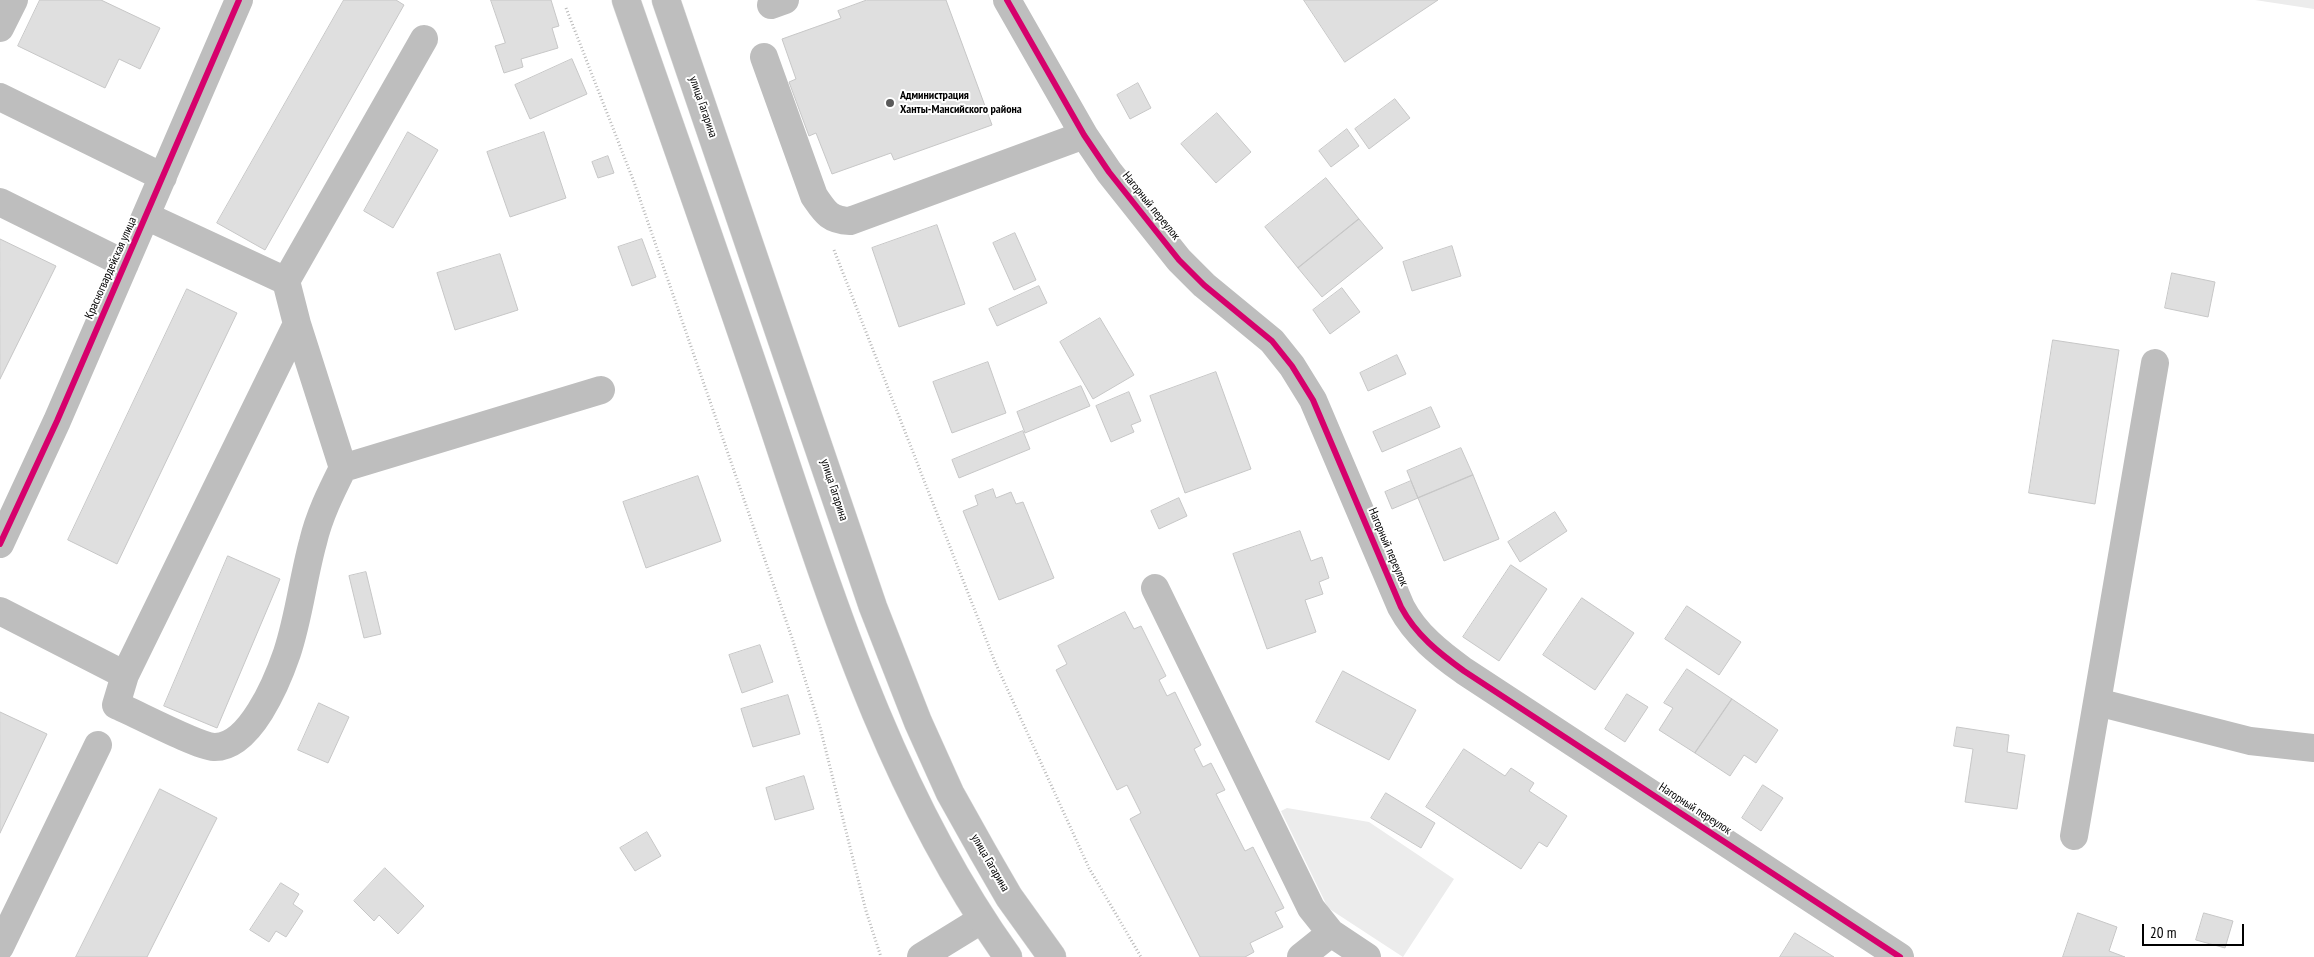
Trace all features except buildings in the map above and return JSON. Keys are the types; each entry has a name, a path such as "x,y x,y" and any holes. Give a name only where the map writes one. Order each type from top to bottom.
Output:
{"main road":[{"path":"0,28 14,0"},
{"name":"Красногвардейская улица","path":"0,544 240,0"},
{"path":"626,0 839,622 885,738 918,808 981,920 1008,957"},
{"name":"улица Гагарина","path":"666,0 873,607 918,722 950,793 979,844 1009,896 1052,957"},
{"name":"Нагорный переулок","path":"1007,0 1084,136 1110,172 1179,260 1204,285 1272,341 1292,366 1313,400 1401,607 1409,621 1422,636 1439,653 1464,671 1900,957"},
{"path":"297,324 125,675 116,705 214,747 236,741 260,713 287,654 321,513 343,468 297,324 286,281 424,39"},
{"path":"764,57 814,196 824,211 836,220 850,221 1084,136"},
{"path":"0,97 163,177"},
{"path":"0,202 125,264"},
{"path":"146,216 286,281"},
{"path":"2074,836 2155,363"},
{"path":"343,468 601,390"},
{"path":"1156,588 1311,908 1331,933 1367,957"},
{"path":"0,611 125,675"},
{"path":"2097,702 2250,741 2314,748"},
{"path":"0,946 98,745"},
{"path":"921,957 981,920"},
{"path":"1301,957 1331,933"}],"path":[{"path":"566,8 634,182 792,638 820,727 866,911 881,957"},
{"path":"831,240 995,662 1089,868 1141,957"}],"shaded area":[{"path":"2255,0 2314,0 2314,9"},
{"path":"1287,808 1369,822 1454,879 1403,957 1328,908 1281,811"}],"cycle path":[{"path":"0,544 57,421 239,0"},
{"path":"1007,0 1084,135 1109,172 1179,260 1204,285 1272,341 1292,366 1313,400 1401,607 1421,635 1464,671 1900,957"}],"place":[{"name":"Администрация Ханты-Мансийского района","path":"890,103"}]}
